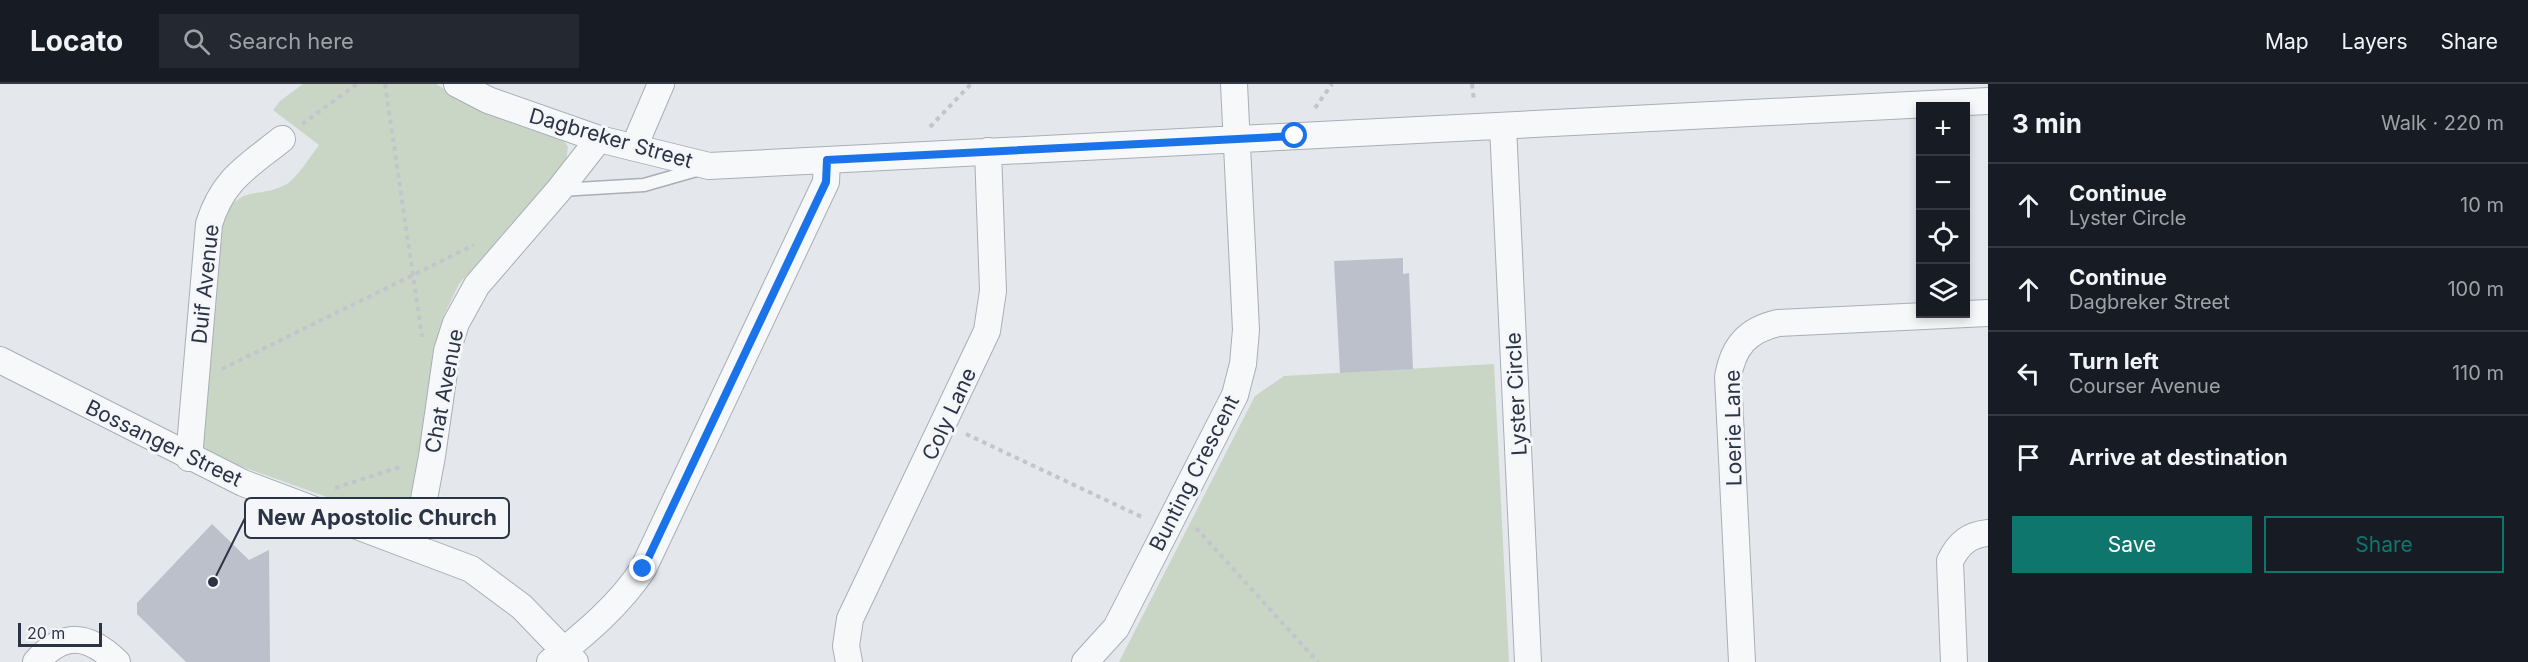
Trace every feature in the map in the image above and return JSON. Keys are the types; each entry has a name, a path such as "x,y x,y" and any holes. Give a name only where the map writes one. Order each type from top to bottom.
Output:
{"street":[{"name":"Dagbreker Street","path":"457,84 488,100 599,139 710,166 1238,139"},
{"path":"634,147 661,84"},
{"name":"Bunting Crescent","path":"1085,662 1116,628 1235,395 1244,364 1246,330 1234,84"},
{"path":"1238,139 1988,101"},
{"name":"Lyster Circle","path":"1503,126 1528,662"},
{"name":"Chat Avenue","path":"413,547 432,456 447,351 465,303 484,276 559,190 599,139"},
{"name":"Duif Avenue","path":"189,458 207,240 214,208 230,181 282,140"},
{"name":"Coly Lane","path":"849,662 846,646 850,619 982,344 991,318 993,291 988,151"},
{"path":"563,658 628,589 643,569 826,182 827,160"},
{"name":"Loerie Lane","path":"1742,662 1728,377 1736,350 1754,331 1778,323 1988,313"},
{"name":"Bossanger Street","path":"0,360 189,458 243,483 471,569 495,584 522,607 563,658"},
{"path":"1954,662 1950,561 1956,549 1965,540 1988,532"},
{"path":"36,662 53,646 77,639 97,645 117,662"}],"lane":[{"path":"559,190 644,185 710,166"}],"path":[{"path":"282,140 357,84"},
{"path":"385,84 415,276 423,344"},
{"path":"922,155 921,137 971,84"},
{"path":"195,374 214,373 478,243"},
{"path":"944,424 1171,518 1318,662"},
{"path":"309,508 312,495 432,456"}],"green space":[{"path":"303,84 436,84 470,106 561,137 568,147 566,163 459,284 443,317 412,503 407,515 394,521 209,455 202,446 222,218 237,200 244,196 265,192 289,183 319,145 273,110 280,101"},
{"path":"1494,364 1509,662 1119,662 1255,396 1284,376"}],"building":[{"path":"1403,258 1403,274 1409,273 1413,369 1340,373 1334,261"},
{"path":"212,524 249,560 269,550 270,662 186,662 137,614 137,603"}],"place":[{"name":"New Apostolic Church","path":"213,582"}],"route":[{"path":"643,569 826,182 827,160 1295,136"}]}
